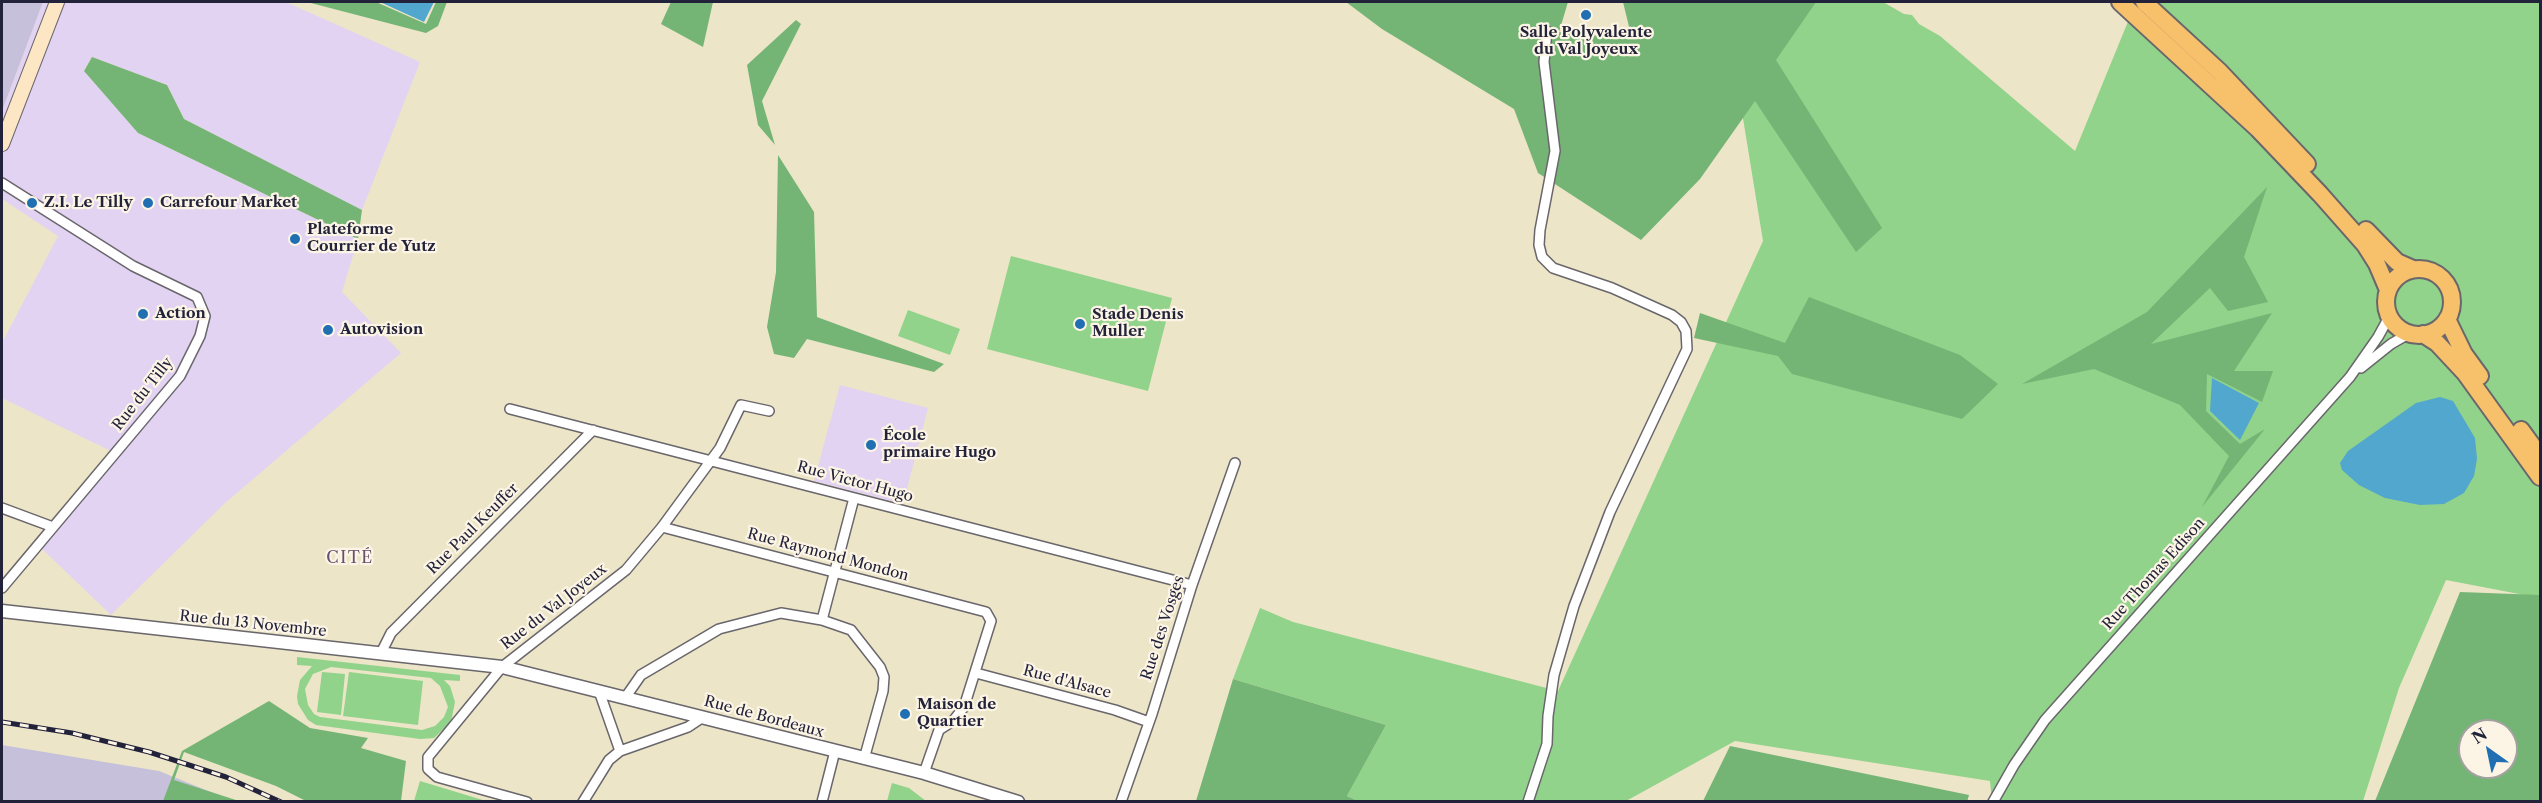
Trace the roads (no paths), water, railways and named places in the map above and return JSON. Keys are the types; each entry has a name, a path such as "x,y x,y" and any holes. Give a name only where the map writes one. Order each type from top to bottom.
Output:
{"highway":[{"path":"2120,2 2258,129 2312,186 2365,245 2377,264 2388,290"},
{"path":"2144,2 2220,72 2266,119 2380,247 2397,262 2413,269 2431,271 2446,283 2452,301 2447,319 2440,326 2416,334"},
{"path":"2413,269 2393,280 2386,299 2389,317 2401,330 2437,343 2465,372 2541,477"},
{"path":"2447,319 2468,360 2541,456"}],"main road":[{"path":"2,144 57,2"}],"street":[{"path":"1528,801 1547,744 1548,716 1554,675 1574,606 1610,512 1687,349 1686,331 1681,322 1672,315 1612,288 1553,268 1542,257 1539,245 1540,230 1555,151 1544,62 1547,31"},
{"name":"Rue du Tilly","path":"2,183 133,266 198,297 205,316 200,336 180,376 2,588"},
{"path":"2350,376 2379,337 2389,317"},
{"path":"2350,376 2391,344 2416,334"},
{"name":"Rue Thomas Edison","path":"1994,801 2014,765 2045,720 2350,376"},
{"name":"Rue du Val Joyeux","path":"527,801 437,777 428,770 428,757 502,667 626,570 662,527 711,461 741,405 769,411"},
{"name":"Rue Victor Hugo","path":"510,409 1191,585"},
{"name":"Rue Paul Keuffer","path":"381,653 391,633 593,430"},
{"name":"Rue des Vosges","path":"1121,801 1149,722 1191,585 1235,463"},
{"path":"822,620 854,498"},
{"path":"2,508 53,527"},
{"name":"Rue Raymond Mondon","path":"662,527 986,612 991,621 976,673"},
{"name":"Rue du 13 Novembre","path":"2,611 502,667"},
{"path":"625,698 640,675 719,629 781,613 822,620 851,630 880,667 884,677 883,691 864,759"},
{"name":"Rue de Bordeaux","path":"502,667 924,773 1018,801"},
{"path":"924,773 939,730 953,721 964,707 976,673"},
{"name":"Rue d'Alsace","path":"976,673 1115,710 1149,722"},
{"path":"599,691 620,751"},
{"path":"583,801 609,760 620,751 688,727 703,717"},
{"path":"822,801 835,751"}],"water":[{"path":"380,2 434,2 424,22"},
{"path":"2212,378 2259,403 2240,440 2210,411"},
{"path":"2440,397 2453,401 2475,438 2477,459 2474,476 2464,493 2444,504 2420,505 2385,498 2359,485 2342,470 2340,463 2348,451 2416,403"}],"railway":[{"path":"2,722 72,733 149,752 226,777 281,802"}],"place":[{"name":"Salle Polyvalente du Val Joyeux","path":"1586,15"},
{"name":"Z.I. Le Tilly","path":"32,203"},
{"name":"Carrefour Market","path":"148,203"},
{"name":"Plateforme Courrier de Yutz","path":"295,239"},
{"name":"Action","path":"143,314"},
{"name":"Stade Denis Muller","path":"1080,324"},
{"name":"Autovision","path":"328,330"},
{"name":"École primaire Hugo","path":"871,445"},
{"name":"Maison de Quartier","path":"905,714"}],"district":[{"name":"CITÉ","path":"350,558"}]}
